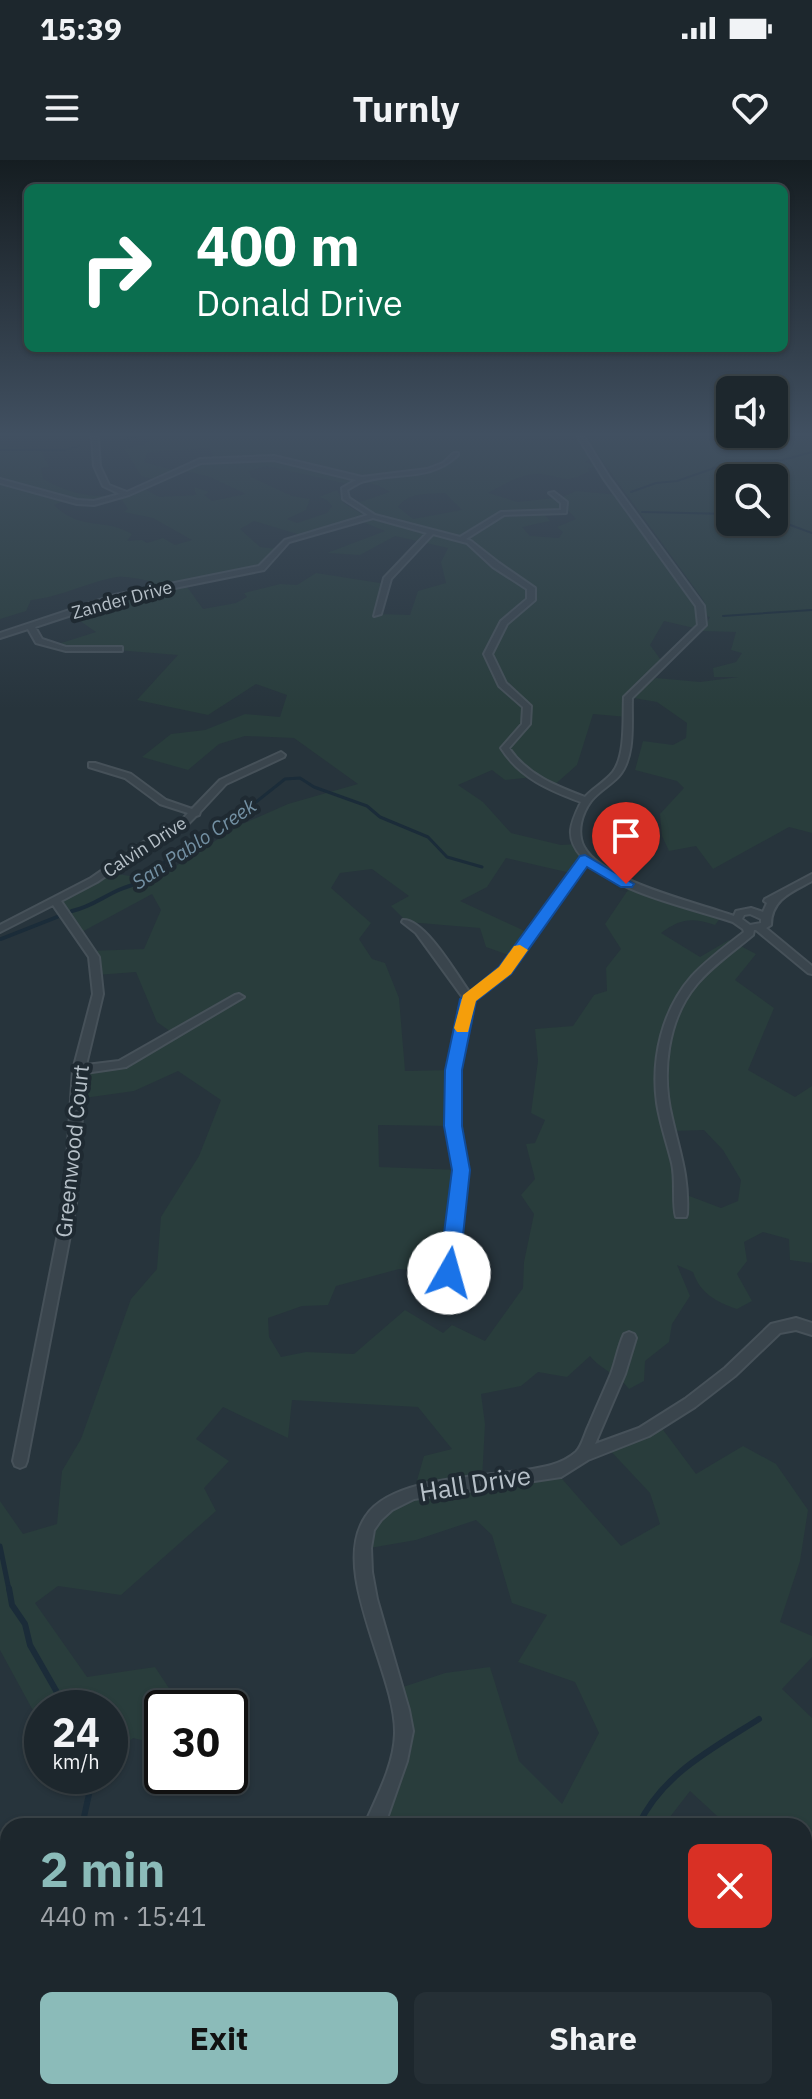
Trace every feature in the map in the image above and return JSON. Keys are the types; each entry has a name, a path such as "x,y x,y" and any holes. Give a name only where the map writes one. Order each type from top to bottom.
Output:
{"street":[{"name":"Zander Drive","path":"0,636 142,591 261,568 287,541 333,527"},
{"path":"412,527 462,539 478,546 496,565 525,582 532,592 527,604 504,623 488,654 502,684 527,706 526,724 505,748 511,759 526,773 586,801"},
{"path":"462,539 480,527"},
{"path":"642,527 700,606 702,625 628,697 619,770 586,801 576,822 576,840 585,859 626,884 709,908 766,917"},
{"path":"377,614 388,578 430,533"},
{"path":"31,627 39,641 66,649 119,649"},
{"name":"Calvin Drive","path":"0,929 94,880 196,813 223,782 281,755"},
{"path":"92,765 128,776 163,802 196,813"},
{"path":"449,1273 461,1170 453,1126 453,1070 469,999 505,971 585,859"},
{"path":"744,914 812,877"},
{"path":"681,1214 684,1185 663,1106 661,1060 670,1028 686,989 754,928 767,923 766,917 774,898"},
{"name":"Greenwood Court","path":"20,1461 70,1204 79,1070 98,994 94,957 55,900"},
{"path":"744,914 754,928 812,971"},
{"path":"407,922 420,931 469,999"},
{"path":"79,1070 122,1064 239,997"},
{"name":"Hall Drive","path":"379,1818 405,1733 365,1571 366,1530 377,1514 393,1499 414,1492 556,1472 583,1455 644,1432 690,1403 730,1372 776,1328 796,1324 812,1329"},
{"path":"583,1455 618,1374 629,1338"}],"green space":[{"path":"0,527 116,527 132,534 127,541 142,540 147,543 163,538 175,545 192,540 170,527 243,527 240,529 260,547 278,549 260,568 185,584 203,609 236,603 247,597 244,593 280,584 297,585 316,573 386,584 377,614 410,615 418,591 446,583 441,562 448,548 395,536 360,555 327,553 385,531 376,527 522,527 530,536 559,538 563,532 558,527 643,527 700,606 698,629 664,621 650,645 663,663 633,693 656,678 700,682 739,677 714,677 713,668 736,662 742,653 731,650 736,632 702,631 710,617 705,616 704,601 651,527 716,527 716,536 788,536 788,527 812,527 812,833 789,827 713,869 696,846 669,851 662,836 660,814 684,788 677,781 635,770 643,741 673,745 686,738 687,723 657,702 628,697 627,717 593,714 577,765 552,787 533,777 505,780 492,770 458,785 483,802 511,833 561,845 578,844 585,859 575,874 506,858 487,887 460,901 531,934 514,957 486,947 480,928 407,922 391,906 409,896 372,869 340,873 331,888 371,923 359,939 372,959 385,963 399,998 405,1071 453,1070 453,1126 378,1125 379,1167 461,1170 449,1273 399,1269 336,1286 328,1305 302,1306 268,1318 269,1337 281,1357 306,1352 354,1354 405,1310 443,1333 452,1325 485,1341 523,1288 524,1262 534,1214 521,1195 535,1179 526,1144 535,1143 545,1120 531,1113 538,1061 535,1029 573,1026 594,995 607,991 606,968 621,949 605,924 628,890 626,884 723,914 715,925 686,921 661,933 700,957 729,940 756,954 735,980 774,1008 748,1070 795,1097 812,1086 812,1263 790,1260 789,1239 763,1232 744,1242 747,1261 737,1274 752,1301 737,1309 710,1296 693,1272 677,1265 690,1296 672,1324 669,1342 645,1361 644,1381 629,1389 590,1356 567,1377 538,1372 521,1386 481,1394 485,1424 482,1480 556,1472 621,1546 660,1524 650,1493 606,1446 658,1423 696,1474 743,1446 776,1464 808,1510 800,1561 780,1622 812,1636 812,1657 782,1689 812,1718 812,1818 719,1818 690,1791 669,1818 376,1818 405,1733 394,1690 445,1673 490,1667 519,1761 562,1804 599,1733 575,1682 518,1662 547,1615 512,1603 492,1535 476,1520 416,1540 364,1549 366,1530 414,1491 424,1456 452,1449 418,1407 292,1400 288,1438 223,1407 196,1439 229,1461 204,1488 216,1511 121,1595 58,1586 35,1603 87,1677 155,1667 170,1690 144,1690 144,1741 133,1738 128,1742 128,1690 24,1690 24,1694 0,1650 0,1501 23,1534 57,1524 62,1471 81,1439 131,1299 157,1269 161,1217 199,1156 221,1100 178,1071 134,1091 77,1099 79,1070 122,1064 174,1034 157,1022 136,972 96,975 89,951 144,949 161,910 152,894 78,934 55,900 106,872 154,880 240,825 288,804 358,784 294,738 245,736 219,744 188,770 142,757 171,734 205,730 245,714 280,717 287,695 256,684 208,715 137,700 178,655 55,645 96,632 70,614 154,588 149,581 117,577 31,600 26,611 0,619","holes":["704,1130 723,1150 741,1180 738,1201 721,1208 684,1194 672,1131"]},
{"path":"276,527 324,527 301,535"}],"waterway":[{"path":"797,527 812,533"},
{"path":"723,616 812,610"},
{"name":"San Pablo Creek","path":"149,877 175,852 217,833 285,779 300,778 314,787 367,806 380,817 428,837 447,857 482,867"},
{"name":"San Pablo Creek","path":"72,911 151,875"},
{"name":"San Pablo Creek","path":"1,939 57,917"},
{"name":"San Pablo Creek","path":"0,1546 9,1590"},
{"name":"San Pablo Creek","path":"9,1588 12,1605 25,1624 30,1645 56,1690"},
{"path":"642,1818 674,1777 706,1752 759,1719"},
{"name":"San Pablo Creek","path":"84,1818 89,1794"}],"slow traffic":[{"path":"462,1028 469,999 505,971 520,950"}],"route":[{"path":"449,1273 461,1170 453,1126 453,1070 469,999 505,971 585,859 626,884"}]}
